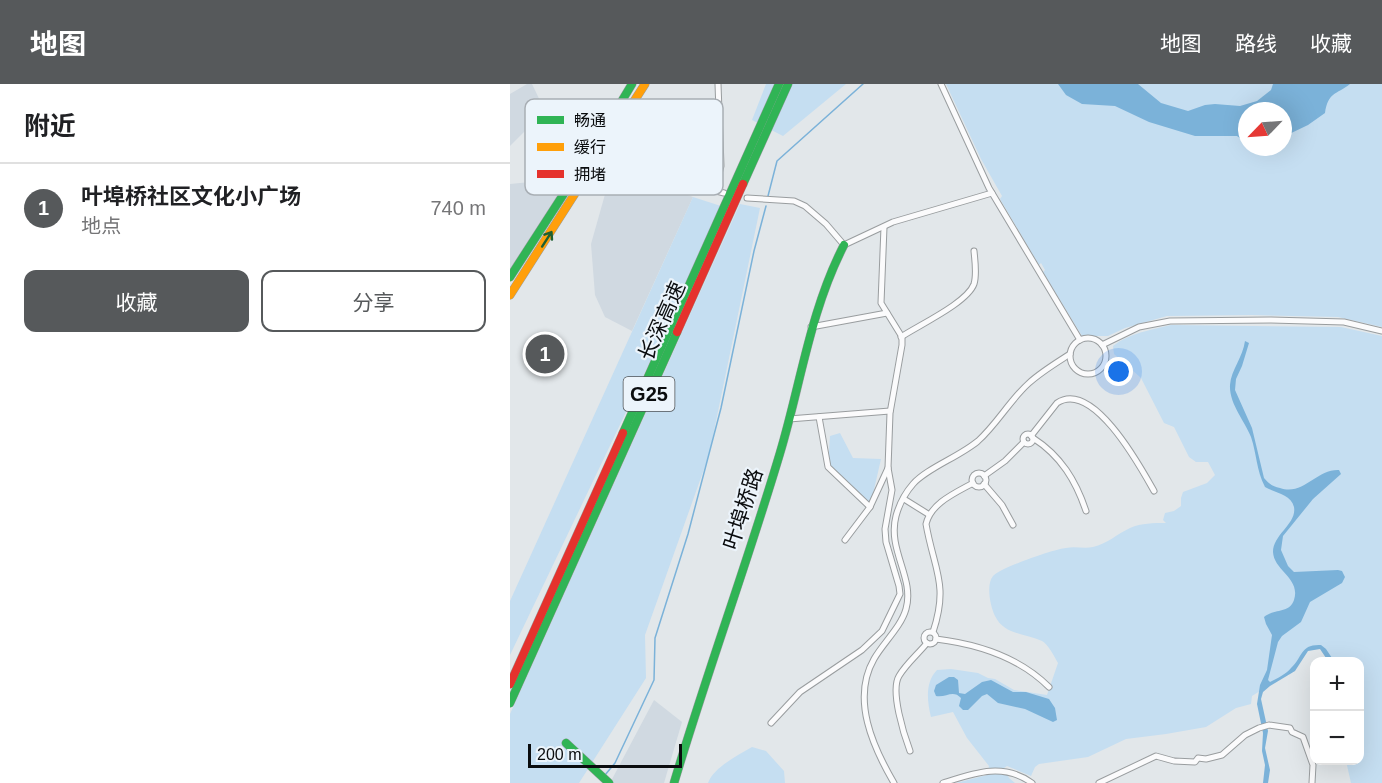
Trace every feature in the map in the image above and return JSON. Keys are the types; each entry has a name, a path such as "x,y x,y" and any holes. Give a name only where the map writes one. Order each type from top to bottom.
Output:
{"main road":[{"path":"623,99 632,84"},
{"path":"636,99 645,84"},
{"name":"长深高速","path":"510,684 779,84"},
{"name":"长深高速","path":"510,703 788,84"},
{"path":"510,277 563,195"},
{"path":"510,296 512,288 574,195"},
{"name":"叶埠桥路","path":"674,783 690,725 766,500 789,419 811,327 830,270 844,246"},
{"path":"566,743 608,782"}],"street":[{"path":"718,84 719,99"},
{"path":"941,84 992,193 1080,340"},
{"path":"747,198 794,201 805,206 826,224 844,246 893,222 992,193"},
{"path":"771,723 800,692 862,650 882,631 900,594 886,542 885,529 892,490 888,468 890,411 902,345 901,337 881,303 884,227"},
{"path":"901,337 964,297 971,289 976,275 974,251"},
{"path":"811,327 887,313"},
{"path":"1102,345 1139,327 1170,321 1344,322 1382,331"},
{"path":"894,783 870,735 864,689 865,678 874,659 905,613 908,600 907,586 894,543 897,513 915,482 979,441 1028,384 1070,354 1075,343 1092,338 1102,345 1106,357 1105,363 1092,374 1080,373 1072,365 1070,354"},
{"path":"1032,437 1057,403 1062,400 1078,401 1088,405 1109,424 1139,465 1154,491"},
{"path":"789,419 890,411"},
{"path":"819,417 828,467 870,507"},
{"path":"973,483 973,477 976,474 984,476 1005,461 1024,442 1024,436 1027,434 1059,460 1070,474 1079,489 1086,511"},
{"path":"845,540 870,507 888,468"},
{"path":"984,476 984,484 1002,505 1013,525"},
{"path":"973,483 978,487 984,484"},
{"path":"936,639 933,632 940,608 941,588 926,524 928,514 973,483"},
{"path":"904,499 928,514"},
{"path":"927,643 924,636 927,632 933,632"},
{"path":"910,751 901,724 896,683 899,676 927,643 932,643 936,639"},
{"path":"936,639 979,647 1003,657 1037,675 1049,687"},
{"path":"1100,783 1156,756 1174,761 1195,762 1198,758 1206,759 1222,755 1245,735 1269,725 1290,728 1292,732 1303,737 1313,765 1312,783"},
{"path":"943,783 980,771 994,770 1022,776 1032,783"}],"shaded area":[{"path":"527,84 532,84 539,99 525,99 525,131 510,146 510,94"},
{"path":"766,84 846,84 783,136 752,120"},
{"path":"946,84 1382,84 1382,327 1338,317 1167,316 1125,328 1108,336 1082,336 1043,272 1045,270 1041,263 1039,265 1000,199 1002,196 981,159"},
{"path":"525,182 525,195 558,196 510,272 510,184"},
{"path":"605,195 688,195 693,197 632,331 605,317 595,295 591,244"},
{"path":"693,197 724,207 510,655 510,601"},
{"path":"740,204 760,208 709,455 645,635 646,678 579,783 510,783 510,714"},
{"path":"1171,325 1341,327 1382,336 1382,783 1351,783 1347,765 1364,765 1364,657 1327,657 1320,647 1305,651 1292,671 1252,696 1251,704 1236,708 1206,727 1126,739 1088,757 1039,764 1031,776 1007,766 1004,768 1009,778 1015,783 956,783 987,775 989,766 967,738 953,712 931,717 929,686 937,670 951,669 978,673 995,679 1014,690 1047,695 1058,663 1044,643 1009,630 999,622 993,612 989,595 993,576 1016,564 1051,552 1069,547 1086,548 1103,544 1134,526 1166,523 1163,520 1165,513 1181,506 1183,492 1207,483 1215,475 1208,462 1196,462 1189,457 1174,427 1164,423 1141,378 1114,354 1113,346 1140,332"},
{"path":"840,433 853,458 881,459 870,507 828,467 830,436"},
{"path":"654,700 682,722 664,783 610,783"},
{"path":"752,747 766,751 784,771 785,783 708,783 721,767"}],"water":[{"path":"1058,84 1138,84 1161,103 1188,111 1205,105 1238,106 1238,137 1195,136 1149,122 1115,106 1082,104 1066,95"},
{"path":"1273,84 1350,84 1333,95 1328,101 1325,113 1292,133 1292,102 1254,102 1271,90"},
{"path":"1245,341 1249,343 1236,379 1235,390 1252,428 1264,478 1273,486 1288,489 1303,486 1331,471 1339,470 1341,474 1313,499 1283,536 1281,550 1288,566 1294,572 1338,570 1342,571 1345,577 1342,583 1310,602 1301,622 1282,636 1278,642 1268,680 1270,682 1289,670 1309,647 1321,645 1331,657 1325,657 1320,649 1308,651 1295,671 1263,692 1261,699 1268,731 1265,748 1270,770 1268,783 1263,783 1265,765 1262,751 1263,733 1257,704 1260,685 1267,670 1272,635 1264,617 1289,607 1294,600 1294,586 1274,559 1273,552 1277,540 1292,519 1294,507 1290,499 1265,487 1251,437 1232,399 1231,379"},
{"path":"949,677 958,680 959,693 965,694 982,682 991,680 1013,692 1026,692 1049,699 1055,708 1057,720 1053,722 1025,709 998,703 987,694 968,710 963,710 959,706 961,698 958,695 936,696 934,691 936,685"}],"waterway":[{"path":"768,196 777,161 863,84"},
{"path":"605,775 615,763 654,680 655,638 688,534 721,408 754,251 766,206"}],"traffic: fast":[{"path":"623,99 632,84"},
{"path":"623,433 779,84"},
{"path":"743,184 788,84"},
{"path":"510,277 563,195"},
{"path":"674,783 780,453 814,321 832,270 844,245"},
{"path":"510,703 677,332"},
{"path":"566,743 609,783"}],"traffic: slow":[{"path":"635,99 645,84"},
{"path":"510,295 574,195"}],"traffic: jam":[{"path":"677,332 743,184"},
{"path":"510,684 623,433"}],"place":[{"name":"叶埠桥社区文化小广场","path":"545,354"}]}
